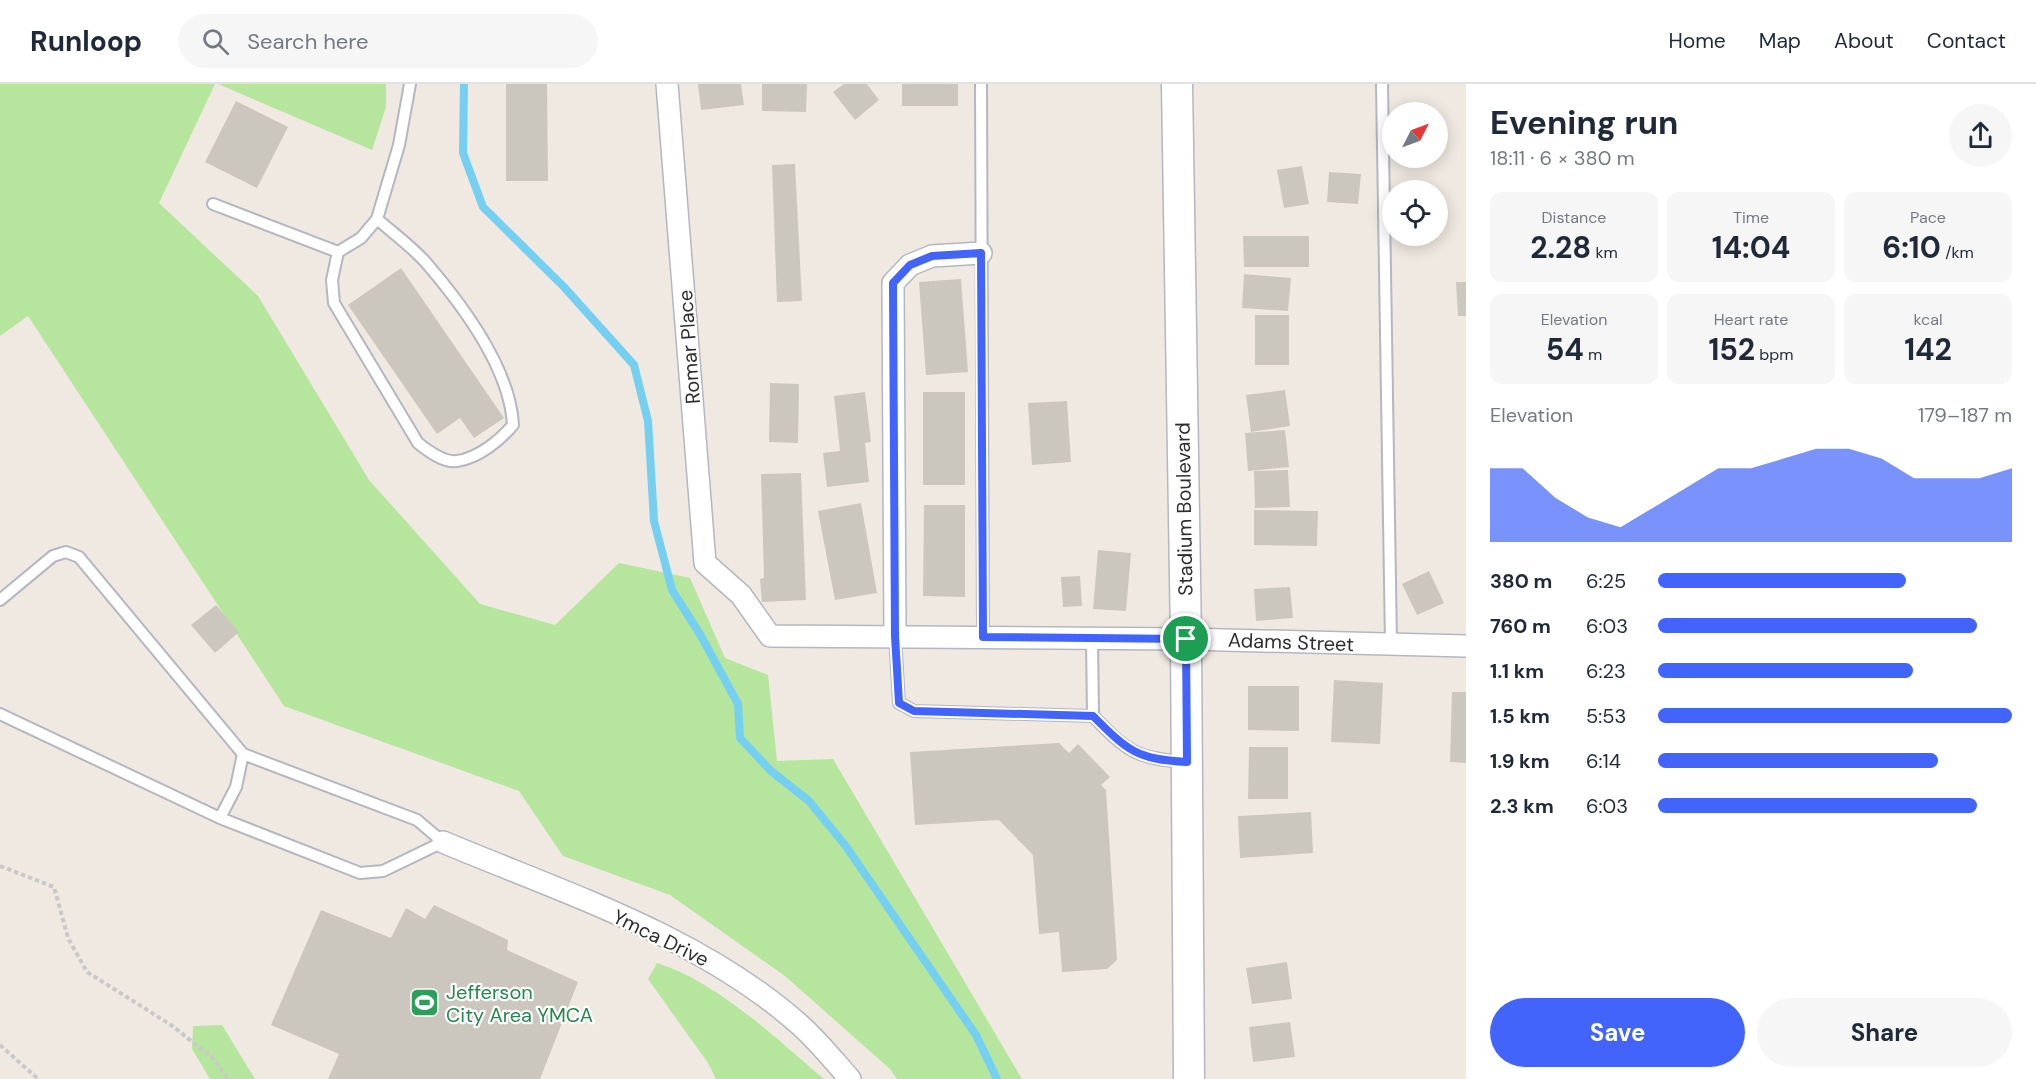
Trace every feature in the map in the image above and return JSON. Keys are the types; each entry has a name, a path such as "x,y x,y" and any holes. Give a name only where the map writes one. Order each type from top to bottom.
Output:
{"main road":[{"name":"Stadium Boulevard","path":"1177,84 1186,639 1189,1079"}],"street":[{"name":"Romar Place","path":"667,84 705,563 741,595"},
{"path":"895,636 893,283 910,265 932,256 981,253"},
{"name":"Adams Street","path":"741,595 770,636 1186,639 1466,646"},
{"name":"Ymca Drive","path":"443,842 650,929 734,975 801,1026 850,1079"}],"lane":[{"path":"377,219 428,264 481,334 512,405 513,425 503,436 483,451 456,462 434,455 418,443 334,303 332,280 338,252 361,238 377,219 399,145 410,84"},
{"path":"981,84 983,637"},
{"path":"1382,84 1392,644"},
{"path":"213,204 338,252"},
{"path":"0,600 53,556 66,552 79,557 243,754 417,820 443,842 383,871 360,873 220,818 0,714"},
{"path":"895,636 899,703 914,711 1093,716 1124,747 1153,760 1187,762"},
{"path":"1092,638 1093,716"},
{"path":"220,818 236,787 243,754"}],"path":[{"path":"0,866 54,887 68,938 87,972 171,1024 213,1058 228,1079"},
{"path":"0,1046 38,1079"}],"green space":[{"path":"0,84 215,84 159,203 258,296 369,480 480,604 555,625 619,563 690,578 725,658 768,675 777,761 833,759 1022,1079 897,1079 890,1069 785,976 670,895 563,856 519,791 284,706 28,316 0,336"},
{"path":"218,84 386,84 386,107 372,150"},
{"path":"657,963 701,983 723,997 766,1029 824,1079 716,1079 708,1063 648,979"},
{"path":"222,1025 255,1079 210,1079 192,1049 193,1026"}],"building":[{"path":"506,84 547,84 548,181 506,181"},
{"path":"698,84 741,84 744,105 701,110"},
{"path":"762,84 807,84 806,112 762,111"},
{"path":"844,84 867,84 879,100 855,120 833,92"},
{"path":"902,84 958,84 958,106 902,106"},
{"path":"236,101 288,127 257,188 205,162"},
{"path":"795,164 802,301 777,302 772,165"},
{"path":"1302,166 1309,204 1284,208 1277,170"},
{"path":"1329,172 1361,174 1358,204 1327,202"},
{"path":"1243,236 1309,236 1309,267 1244,267"},
{"path":"401,268 504,418 474,438 460,418 437,434 348,305"},
{"path":"1244,274 1291,278 1288,311 1242,308"},
{"path":"961,279 968,372 926,375 919,282"},
{"path":"1456,282 1466,282 1466,316 1458,316"},
{"path":"1255,315 1289,315 1289,365 1255,365"},
{"path":"770,383 799,384 798,443 769,442"},
{"path":"1285,390 1290,426 1251,432 1246,395"},
{"path":"865,392 871,442 865,443 869,482 827,487 823,453 840,451 834,396"},
{"path":"923,392 965,392 965,485 923,485"},
{"path":"1067,401 1071,462 1032,465 1028,403"},
{"path":"1285,430 1289,467 1248,471 1245,433"},
{"path":"1288,470 1290,507 1255,508 1254,471"},
{"path":"801,473 806,600 762,602 760,579 764,578 761,474"},
{"path":"861,503 877,593 835,600 818,511"},
{"path":"924,505 965,505 965,597 923,596"},
{"path":"1254,510 1318,511 1317,546 1254,545"},
{"path":"1098,550 1131,553 1126,611 1093,609"},
{"path":"1429,571 1444,603 1417,615 1402,584"},
{"path":"1080,576 1082,606 1063,607 1061,577"},
{"path":"1290,587 1293,618 1256,621 1254,589"},
{"path":"216,605 239,632 215,653 191,625"},
{"path":"1334,680 1383,683 1380,744 1331,742"},
{"path":"1248,686 1299,686 1299,731 1248,730"},
{"path":"1452,692 1466,692 1466,763 1450,762"},
{"path":"1059,743 1069,753 1078,744 1110,777 1101,785 1106,790 1117,960 1107,969 1062,972 1059,932 1039,934 1033,855 999,820 915,825 910,752"},
{"path":"1249,747 1288,747 1288,799 1248,799"},
{"path":"1311,812 1313,853 1240,858 1238,816"},
{"name":"Jefferson City Area YMCA","path":"434,905 508,940 507,950 578,982 540,1079 328,1079 339,1054 271,1025 321,910 391,938 406,908 425,919"},
{"path":"1287,962 1292,999 1252,1004 1246,968"},
{"path":"1290,1022 1295,1057 1253,1062 1249,1027"}],"waterway":[{"path":"464,84 463,153 483,207 564,287 634,365 648,421 654,521 672,590 701,636 738,704 740,738 771,771 809,801 845,845 976,1035 997,1079"}],"place":[{"name":"Jefferson City Area YMCA","path":"425,1003"}],"route":[{"path":"981,253 983,637 1186,639 1187,762 1153,760 1124,747 1093,716 914,711 899,703 895,636 893,283 910,265 932,256 981,253"}]}
